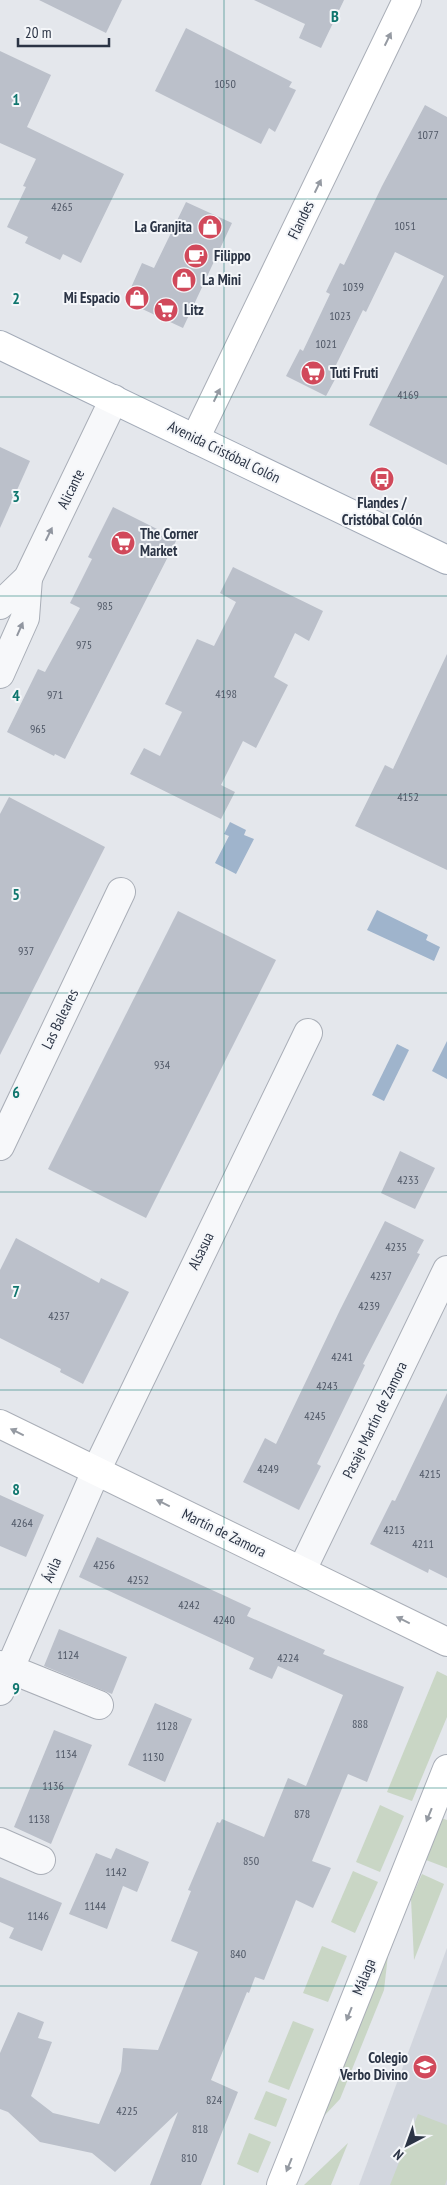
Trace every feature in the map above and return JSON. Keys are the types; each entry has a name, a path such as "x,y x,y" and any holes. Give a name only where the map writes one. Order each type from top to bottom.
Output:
{"street":[{"name":"Flandes","path":"195,439 407,0"},
{"name":"Avenida Cristóbal Colón","path":"0,345 447,560"},
{"name":"Alicante","path":"0,605 28,578 114,399"},
{"name":"Alicante","path":"0,674 25,618 28,578"},
{"name":"Las Baleares","path":"0,1146 121,892"},
{"name":"Alsasua","path":"96,1471 308,1033"},
{"name":"Pasaje Martín de Zamora","path":"302,1570 447,1270"},
{"name":"Martín de Zamora","path":"0,1424 447,1642"},
{"name":"Ávila","path":"96,1471 3,1675 99,1706"},
{"name":"Málaga","path":"281,2185 447,1770"},
{"path":"0,1842 41,1860"}],"shaded area":[{"name":"Colegio Verbo Divino","path":"447,1948 447,2185 359,2185"}],"green space":[{"path":"437,1671 447,1676 447,1717 412,1801 387,1792"},
{"path":"380,1805 404,1816 380,1872 356,1862"},
{"path":"441,1818 447,1820 447,1868 426,1860"},
{"path":"353,1871 378,1882 355,1933 331,1922"},
{"path":"422,1874 444,1884 414,1960 411,1899"},
{"path":"322,1946 347,1956 328,2002 303,1993"},
{"path":"388,1955 384,1990 340,2099 324,2116"},
{"path":"293,2021 314,2029 289,2090 268,2082"},
{"path":"266,2091 287,2099 276,2127 254,2119"},
{"path":"418,2114 447,2125 447,2179 445,2185 390,2185"},
{"path":"249,2133 271,2142 258,2173 237,2164"},
{"path":"348,2143 331,2185 304,2185"}],"water":[{"path":"230,822 246,830 244,835 254,839 236,874 215,863 229,836 224,834"},
{"path":"377,910 428,935 426,940 440,947 434,961 367,930"},
{"path":"447,1041 447,1079 432,1071"},
{"path":"397,1044 409,1050 384,1101 372,1095"}],"building":[{"path":"39,0 122,0 106,33"},
{"path":"254,0 344,0 321,48 299,38 305,24"},
{"path":"186,28 292,82 289,87 296,90 275,132 269,128 261,144 155,91"},
{"path":"0,51 51,75 27,127 124,174 81,263 63,254 60,260 25,243 28,237 7,227 26,187 23,186 36,159 0,143"},
{"path":"425,105 447,117 447,465 369,425 444,276 395,252 366,312 363,310 335,367 340,370 326,396 286,376 300,349 303,351 330,294 326,292 340,263 344,265 382,186"},
{"path":"186,202 232,223 183,328 125,301 142,263 154,268"},
{"path":"0,447 30,461 0,528"},
{"path":"113,507 177,539 65,759 55,754 54,756 7,732 38,669 45,672 80,608 70,603 92,559 88,557"},
{"path":"233,567 323,611 309,641 295,633 274,677 288,685 256,748 243,741 221,785 235,792 221,819 130,774 144,748 160,756 182,712 165,704 197,639 214,646 236,602 220,593"},
{"path":"447,654 447,870 355,826 385,765 393,769"},
{"path":"9,797 105,847 0,1055 0,814"},
{"path":"178,911 276,960 146,1218 48,1169"},
{"path":"400,1151 435,1168 415,1209 381,1193"},
{"path":"385,1221 424,1240 417,1253 420,1254 363,1364 365,1365 317,1464 321,1466 299,1510 243,1482 265,1438 276,1444"},
{"path":"16,1238 99,1283 101,1278 129,1292 83,1384 60,1372 61,1369 0,1338 0,1270"},
{"path":"447,1393 447,1578 429,1569 428,1573 370,1544 392,1500 395,1501"},
{"path":"0,1495 44,1515 26,1557 0,1546"},
{"path":"97,1537 251,1608 247,1616 325,1650 323,1654 404,1687 367,1782 348,1774 312,1861 331,1868 313,1908 296,1900 264,1980 255,1977 249,1993 247,1992 211,2080 238,2092 201,2185 150,2185 178,2112 115,2172 92,2153 40,2142 8,2112 0,2109 0,2053 18,2012 44,2022 38,2038 52,2042 31,2096 53,2113 99,2124 121,2071 123,2048 158,2050 198,1952 171,1941 191,1891 188,1890 217,1822 220,1823 222,1819 264,1837 288,1778 306,1786 343,1695 278,1666 272,1679 249,1669 254,1658 79,1577"},
{"path":"59,1629 127,1657 112,1694 44,1666"},
{"path":"155,1703 192,1719 165,1782 128,1765"},
{"path":"54,1730 92,1745 51,1844 14,1827"},
{"path":"116,1848 149,1862 137,1892 123,1886 107,1929 69,1914 96,1853 111,1859"},
{"path":"0,1877 62,1903 42,1951 9,1938 14,1928 0,1922"}],"place":[{"name":"La Granjita","path":"210,227"},
{"name":"Filippo","path":"196,256"},
{"name":"La Mini","path":"184,280"},
{"name":"Mi Espacio","path":"137,298"},
{"name":"Litz","path":"166,310"},
{"name":"Tuti Fruti","path":"313,373"},
{"name":"Flandes / Cristóbal Colón","path":"382,479"},
{"name":"The Corner Market","path":"123,543"},
{"name":"Colegio Verbo Divino","path":"425,2067"}]}
